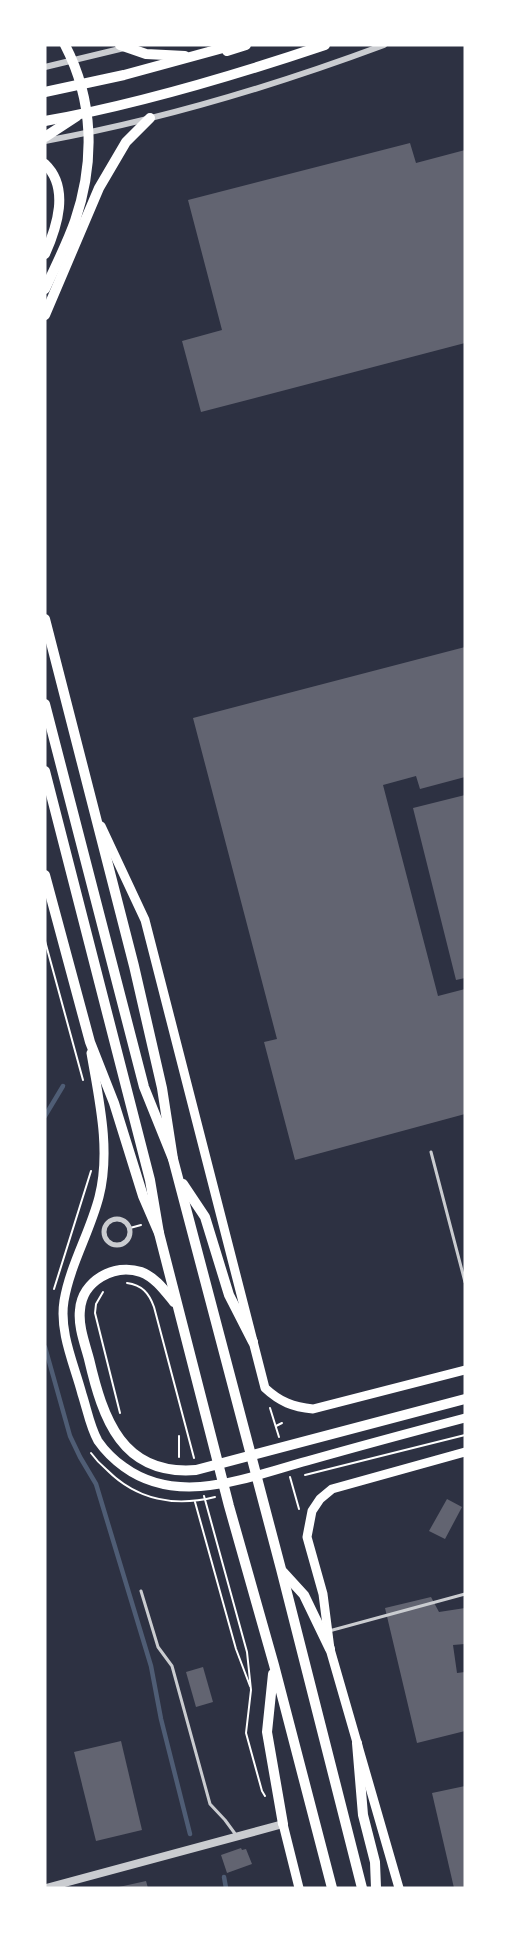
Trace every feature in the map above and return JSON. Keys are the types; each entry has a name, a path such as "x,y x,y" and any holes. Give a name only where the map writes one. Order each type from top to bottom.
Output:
{"main road":[{"path":"45,289 75,220 88,159 89,125 84,95 65,45"},
{"path":"45,94 234,45"},
{"path":"45,94 165,69 245,45"},
{"path":"126,46 146,54 182,57 245,45"},
{"path":"45,118 211,77 311,45"},
{"path":"45,118 99,110 172,93 325,45"},
{"path":"45,139 88,110 130,98"},
{"path":"45,315 99,188 126,142 150,118"},
{"path":"45,164 54,175 59,203 45,254"},
{"path":"46,620 97,817 162,1088 173,1159"},
{"path":"45,704 144,1087 178,1175 362,1888"},
{"path":"46,773 150,1180 159,1233 176,1304 332,1888"},
{"path":"97,817 145,920 265,1388 276,1398 295,1407 313,1409 465,1370"},
{"path":"45,875 90,1042 102,1118 105,1154 99,1196 67,1288 63,1316 68,1346 91,1425 97,1440 106,1452 145,1480 175,1487 207,1486 237,1480 465,1418"},
{"path":"90,1042 114,1103 142,1196 159,1233"},
{"path":"178,1175 205,1216 230,1295 253,1342"},
{"path":"176,1304 149,1276 141,1272 123,1270 114,1271 97,1279 85,1293 80,1311 80,1322 91,1368 106,1415 114,1432 126,1447 137,1457 150,1464 179,1471 196,1470 465,1400"},
{"path":"399,1888 330,1649 323,1594 307,1537 312,1511 320,1499 332,1489 465,1452"},
{"path":"281,1569 304,1595 330,1649"},
{"path":"274,1665 267,1732 283,1824 299,1888"},
{"path":"357,1743 363,1815 375,1862 375,1888"}],"street":[{"path":"45,139 150,118 267,85 384,45"},
{"path":"45,67 126,46"},
{"path":"117,1218 127,1222 130,1228 131,1232 127,1242 117,1246 108,1242 104,1232 108,1222 117,1218"},
{"path":"46,1888 283,1824"}],"lane":[{"path":"431,1152 465,1282"},
{"path":"141,1591 158,1647 172,1666 210,1804 237,1837"},
{"path":"328,1632 465,1594"}],"path":[{"path":"45,941 85,1086"},
{"path":"53,1290 91,1171"},
{"path":"130,1228 141,1225"},
{"path":"125,1283 141,1287 152,1301 191,1448"},
{"path":"105,1290 96,1304 95,1313 122,1418"},
{"path":"276,1426 282,1423"},
{"path":"184,1437 186,1428"},
{"path":"179,1436 178,1460 184,1460"},
{"path":"269,1439 280,1436"},
{"path":"89,1449 94,1458"},
{"path":"192,1459 200,1458"},
{"path":"295,1494 300,1492"},
{"path":"195,1502 236,1649 251,1690"},
{"path":"208,1510 247,1652 251,1690 246,1733 262,1791 268,1800"}],"building":[{"path":"410,143 416,163 465,150 465,343 201,412 182,341 222,330 188,200"},
{"path":"465,647 465,777 420,789 416,776 383,785 438,996 465,989 465,1114 295,1160 264,1042 277,1039 193,718"},
{"path":"465,795 465,978 456,980 413,808"},
{"path":"447,1499 462,1507 445,1539 429,1531"},
{"path":"431,1597 439,1612 465,1608 465,1644 453,1645 457,1673 465,1672 465,1731 417,1743 385,1608"},
{"path":"203,1667 213,1702 196,1707 186,1672"},
{"path":"121,1741 142,1830 96,1841 74,1752"},
{"path":"465,1786 465,1888 454,1888 432,1793"},
{"path":"241,1848 246,1849 252,1864 227,1873 221,1855"},
{"path":"146,1881 148,1888 119,1887"}],"waterway":[{"path":"45,1116 63,1086"},
{"path":"45,1347 70,1436 96,1484 151,1666 161,1719 190,1834"},
{"path":"224,1877 226,1888"}]}
